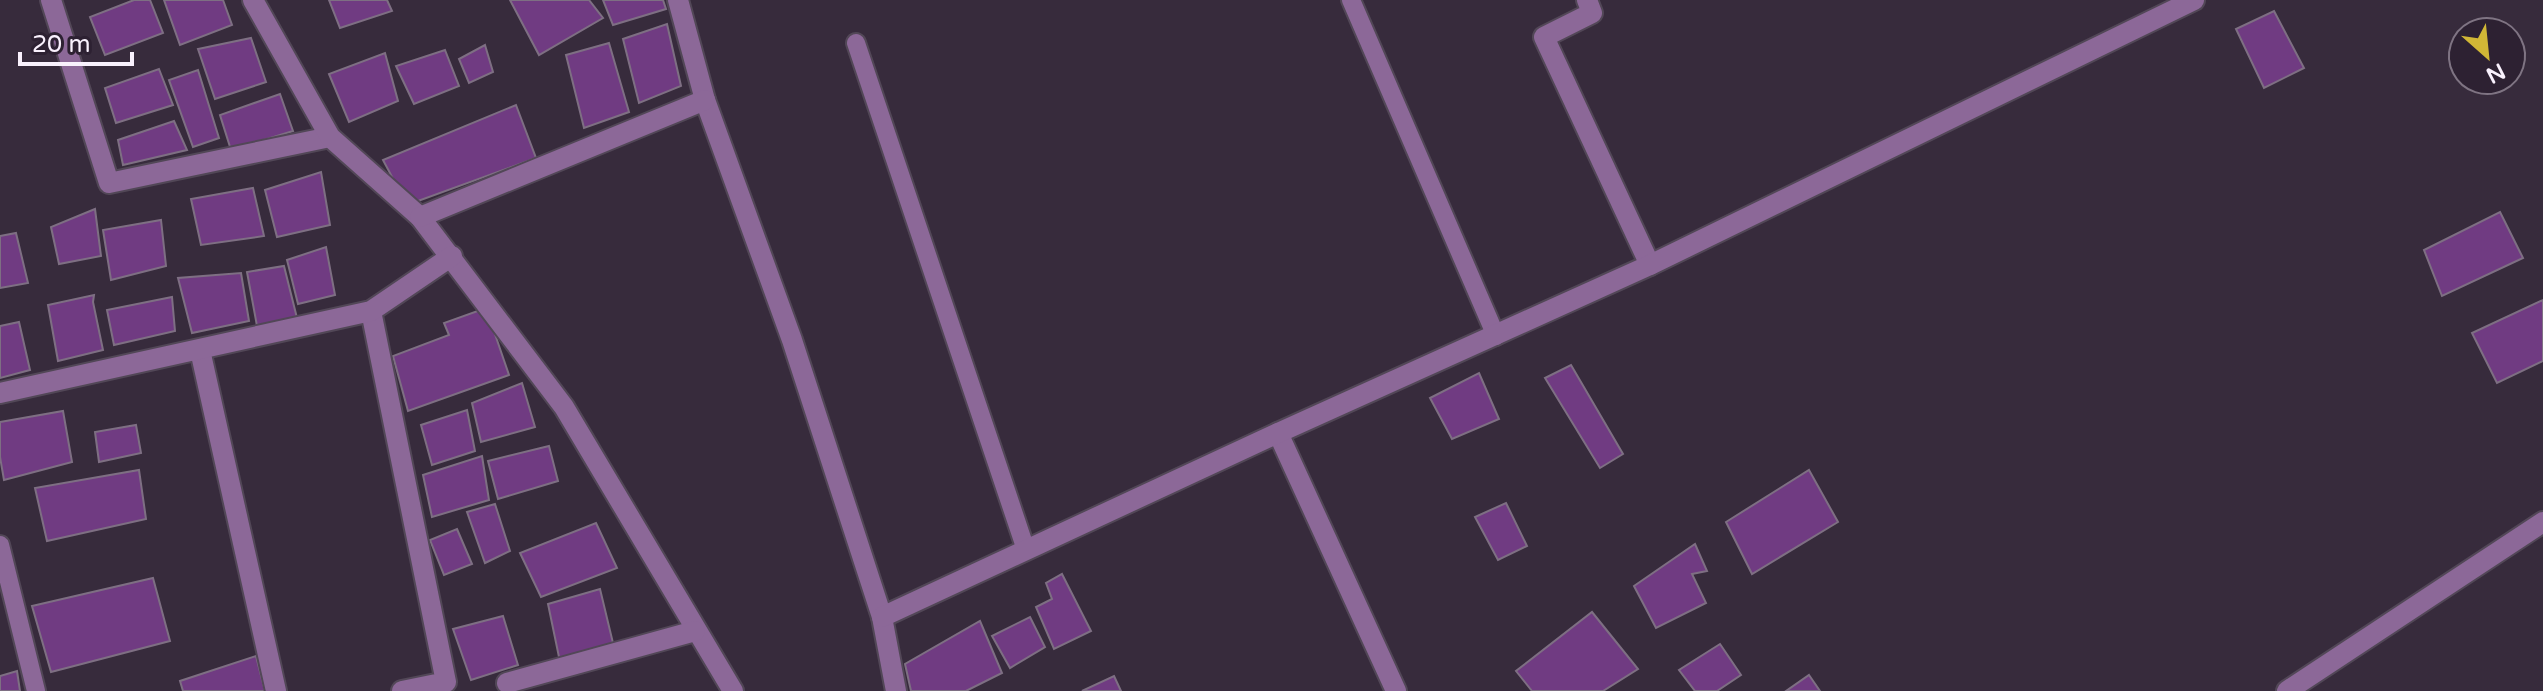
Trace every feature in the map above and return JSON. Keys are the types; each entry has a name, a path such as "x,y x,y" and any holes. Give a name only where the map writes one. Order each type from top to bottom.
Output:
{"street":[{"path":"51,0 109,183 330,137"},
{"path":"253,0 330,137 420,217 564,407 733,691"},
{"path":"678,0 705,100 792,340 882,617 896,691"},
{"path":"1587,0 1592,13 1544,37 1650,265"},
{"path":"882,617 1650,265 2194,0"},
{"path":"420,217 705,100"},
{"path":"0,393 371,311 452,256"},
{"path":"371,311 446,682 402,691"},
{"path":"200,350 276,691"},
{"path":"1278,433 1396,691"},
{"path":"2287,691 2543,522"},
{"path":"507,683 695,631"}],"lane":[{"path":"1351,0 1496,336"},
{"path":"856,43 1026,550"},
{"path":"0,545 36,691"}],"building":[{"path":"134,0 150,0 163,33 105,55 90,17"},
{"path":"164,0 223,0 232,25 180,45"},
{"path":"329,0 387,0 392,11 340,28"},
{"path":"510,0 589,0 603,18 539,55"},
{"path":"603,0 663,0 666,9 613,25"},
{"path":"2274,11 2304,68 2264,88 2236,29"},
{"path":"667,24 681,86 639,103 623,39"},
{"path":"251,38 266,82 215,99 198,49"},
{"path":"609,43 629,112 584,128 566,55"},
{"path":"485,45 493,72 469,83 459,59"},
{"path":"445,50 459,86 414,104 396,66"},
{"path":"385,53 398,101 349,122 329,74"},
{"path":"159,69 173,105 116,123 105,88"},
{"path":"198,70 219,138 193,147 169,80"},
{"path":"280,94 293,131 231,150 220,115"},
{"path":"516,105 536,158 407,205 383,160"},
{"path":"174,121 187,150 123,165 118,140"},
{"path":"321,172 330,225 277,237 265,190"},
{"path":"253,188 264,236 201,245 191,199"},
{"path":"95,209 101,256 59,264 51,227"},
{"path":"2500,212 2523,258 2442,296 2424,250"},
{"path":"161,220 166,266 111,280 103,230"},
{"path":"16,233 28,283 0,288 0,236"},
{"path":"326,247 335,295 298,304 287,260"},
{"path":"284,266 297,318 257,326 247,272"},
{"path":"241,273 249,321 192,333 178,278"},
{"path":"94,295 103,350 58,361 48,305"},
{"path":"172,297 175,331 114,345 107,310"},
{"path":"2543,300 2543,361 2497,383 2472,333"},
{"path":"486,308 509,375 408,411 393,356 449,335 444,323"},
{"path":"19,322 30,370 0,378 0,326"},
{"path":"1571,365 1623,454 1600,468 1545,378"},
{"path":"1479,373 1499,419 1452,439 1430,398"},
{"path":"522,383 535,427 481,442 472,403"},
{"path":"467,410 475,451 432,465 421,425"},
{"path":"63,411 72,462 4,480 0,457 0,422"},
{"path":"136,425 141,453 99,462 95,432"},
{"path":"549,446 558,481 498,499 488,461"},
{"path":"482,456 489,500 432,517 423,475"},
{"path":"139,470 146,519 47,541 35,488"},
{"path":"1809,470 1838,522 1752,574 1726,522"},
{"path":"1506,503 1527,546 1498,560 1475,517"},
{"path":"495,504 510,551 485,563 467,512"},
{"path":"596,523 617,568 541,597 520,553"},
{"path":"457,529 472,564 444,575 430,540"},
{"path":"1695,544 1707,571 1692,574 1706,603 1656,628 1634,586"},
{"path":"1062,574 1091,631 1054,649 1036,607 1052,599 1046,583"},
{"path":"153,578 170,641 51,672 32,606"},
{"path":"600,589 613,643 560,662 548,604"},
{"path":"1592,612 1638,669 1603,691 1532,691 1516,671"},
{"path":"503,616 518,665 471,680 453,629"},
{"path":"1030,617 1045,647 1010,668 992,636"},
{"path":"980,621 1002,673 966,691 911,691 905,664"},
{"path":"1720,644 1741,675 1717,691 1695,691 1679,670"},
{"path":"256,656 265,691 183,691 180,681"},
{"path":"17,671 20,691 0,691 0,676"},
{"path":"1809,675 1820,691 1786,691"},
{"path":"1114,676 1121,691 1082,691"}]}
